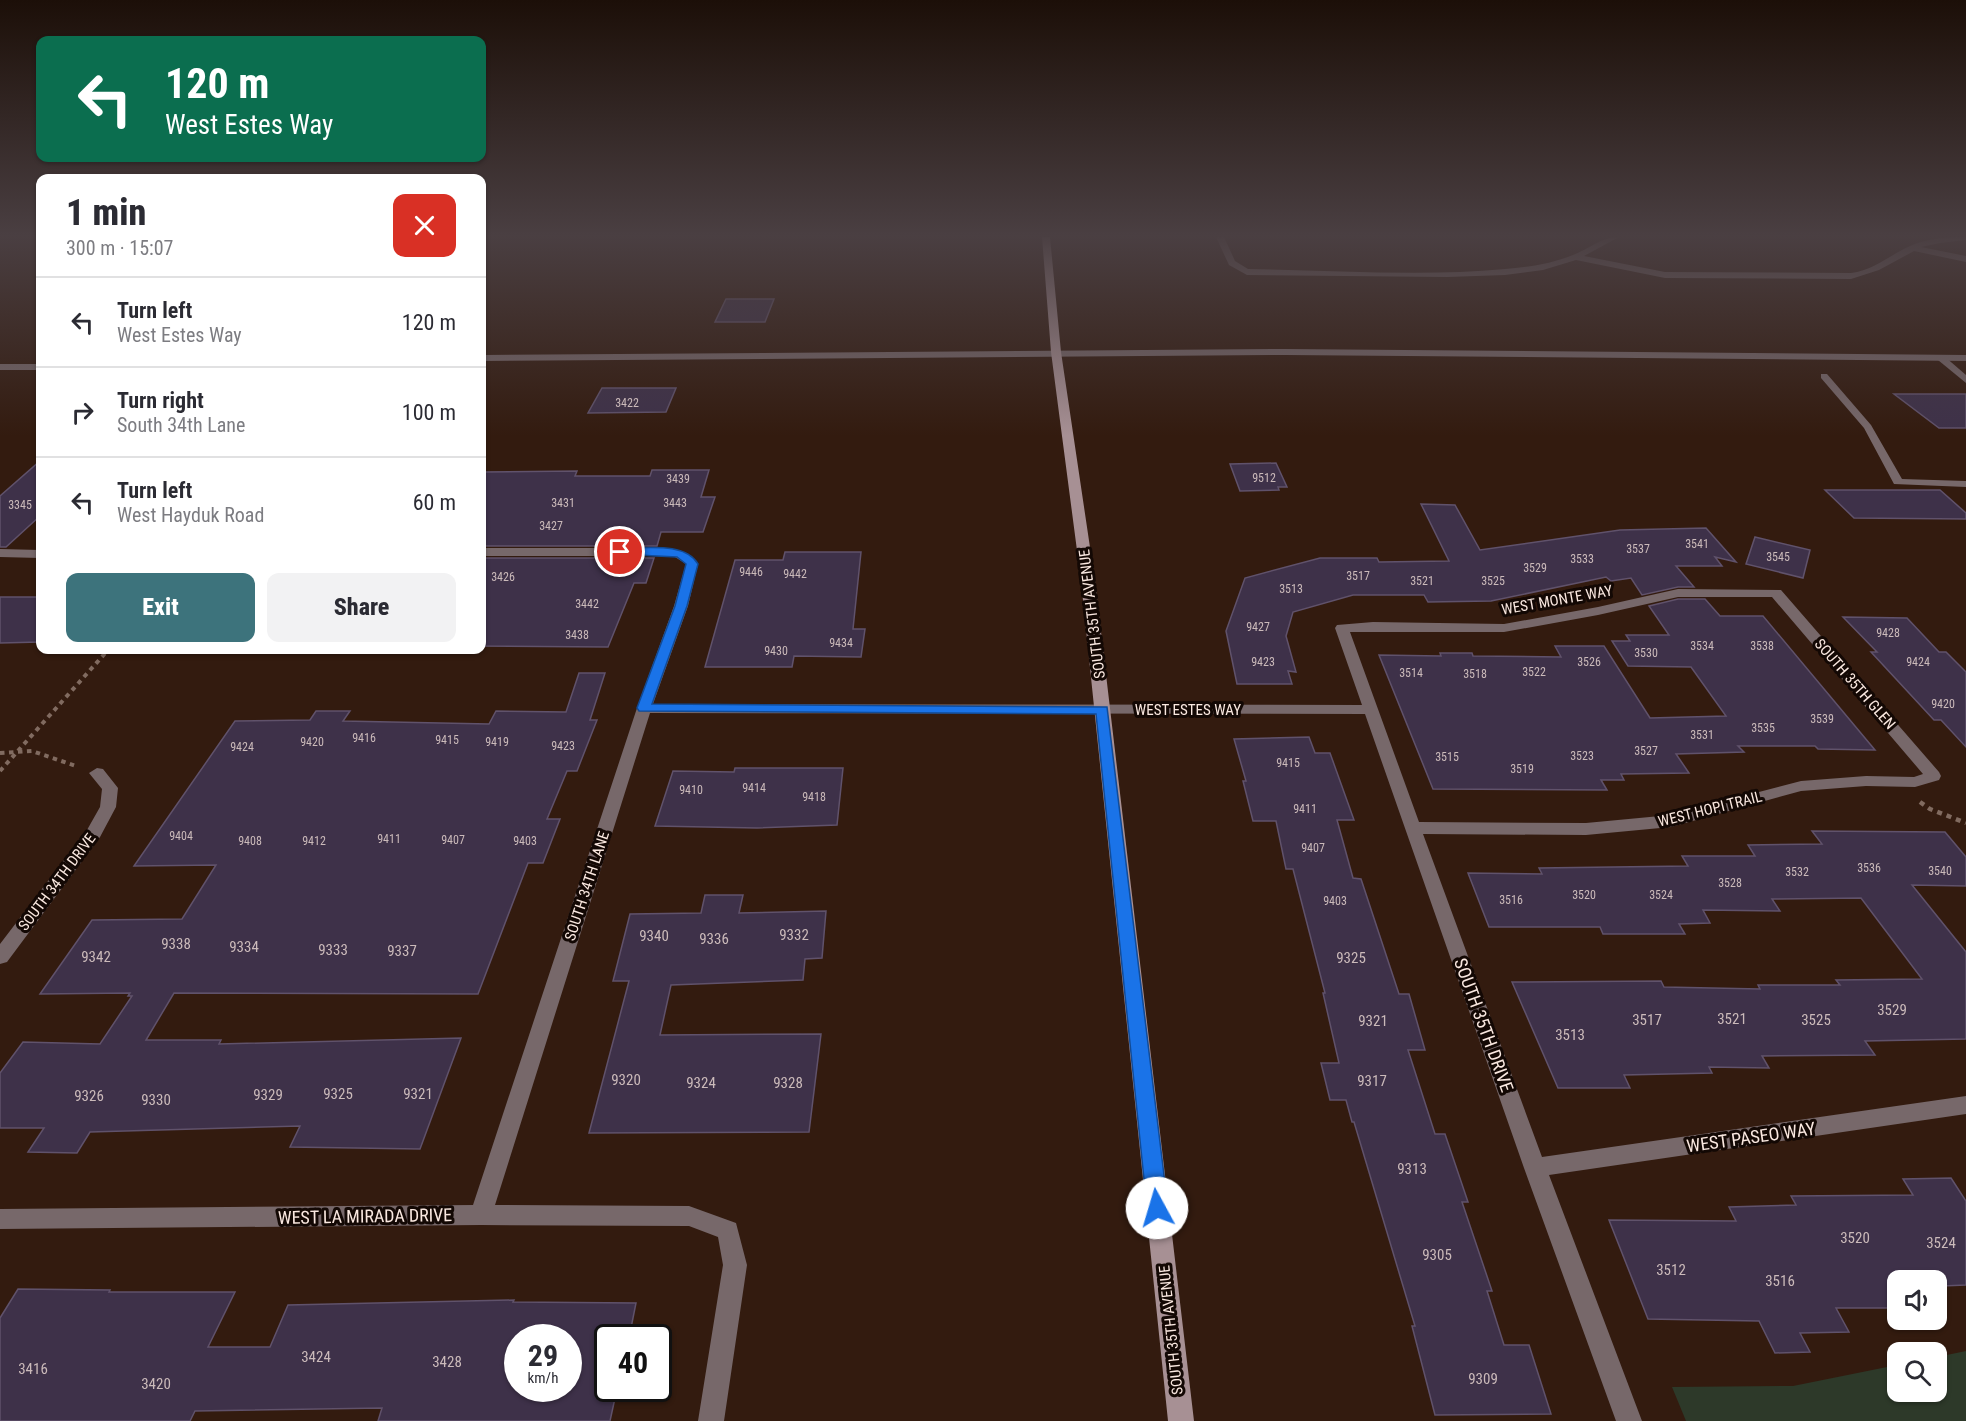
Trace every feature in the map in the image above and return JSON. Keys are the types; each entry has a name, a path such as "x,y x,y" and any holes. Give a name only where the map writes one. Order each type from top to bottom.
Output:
{"street":[{"name":"SOUTH 35TH AVENUE","path":"1052,303 1056,352 1086,562 1181,1421"},
{"path":"486,358 1298,352 1966,358"},
{"path":"0,367 36,366"},
{"name":"SOUTH 34TH LANE","path":"481,1215 692,564 688,558 679,553 662,552 486,552"},
{"path":"0,553 36,554"},
{"name":"WEST MONTE WAY","path":"1342,628 1373,626 1504,628 1598,611 1678,593 1776,593"},
{"name":"SOUTH 35TH GLEN","path":"1776,593 1933,776"},
{"name":"SOUTH 35TH DRIVE","path":"1342,628 1535,1168 1629,1421"},
{"name":"WEST ESTES WAY","path":"644,708 1371,711"},
{"name":"SOUTH 34TH DRIVE","path":"0,957 94,833 108,807 110,788 97,773"},
{"name":"WEST HOPI TRAIL","path":"1413,828 1586,829 1671,821 1800,786 1915,782 1933,776"},
{"name":"WEST PASEO WAY","path":"1535,1168 1966,1105"},
{"name":"WEST LA MIRADA DRIVE","path":"0,1219 481,1215 689,1216 728,1230 735,1265 711,1421"}],"lane":[{"path":"1941,358 1966,380"},
{"path":"1824,376 1868,428 1898,482 1966,484"}],"path":[{"path":"0,771 104,654"},
{"path":"0,753 32,751 97,773"},
{"path":"1890,782 1930,809 1966,823"}],"green space":[{"path":"1966,1351 1966,1421 1686,1421 1672,1387 1793,1386 1887,1367 1887,1402 1947,1402 1947,1355"}],"building":[{"path":"724,303 772,303 765,322 715,322"},
{"path":"602,388 676,388 666,412 588,413"},
{"path":"1894,394 1966,394 1966,428 1939,428"},
{"path":"1276,463 1287,487 1278,487 1279,490 1240,491 1230,464"},
{"path":"36,464 36,520 6,547 0,547 0,496"},
{"path":"652,470 709,470 701,497 715,497 703,532 661,532 657,546 486,546 486,472 577,471 575,476 650,476"},
{"path":"1825,490 1940,490 1966,513 1966,519 1854,518"},
{"path":"1421,504 1455,505 1480,550 1620,530 1706,528 1736,562 1715,557 1722,566 1676,566 1694,587 1678,587 1642,595 1631,578 1611,581 1606,577 1491,601 1428,602 1424,595 1353,595 1293,612 1286,636 1296,672 1288,671 1292,684 1237,684 1226,631 1245,578 1320,558 1377,558 1379,562 1449,561"},
{"path":"1755,537 1810,550 1803,578 1746,564"},
{"path":"785,552 861,552 853,629 865,629 861,657 794,656 792,667 705,667 735,560 783,560"},
{"path":"486,558 654,558 646,583 634,583 608,647 486,646"},
{"path":"0,597 36,597 36,642 0,643"},
{"path":"1678,599 1705,599 1720,616 1763,616 1875,750 1818,749 1815,746 1738,746 1744,752 1676,754 1689,773 1621,774 1624,780 1601,780 1607,790 1433,789 1379,655 1441,656 1440,653 1472,653 1473,656 1561,657 1555,646 1604,646 1650,718 1726,716 1691,667 1628,666 1612,641 1630,641 1626,635 1669,635 1649,606"},
{"path":"1843,617 1907,618 1939,652 1946,652 1966,672 1966,747 1941,720 1934,720 1871,652 1877,652"},
{"path":"579,673 605,673 590,720 597,720 577,771 567,771 547,819 560,819 543,863 528,863 478,994 174,993 146,1040 221,1040 219,1044 461,1038 420,1149 290,1147 300,1126 90,1132 77,1153 28,1152 44,1128 0,1128 0,1073 23,1042 100,1044 132,996 128,996 130,993 40,994 92,920 182,919 216,865 134,866 235,721 310,720 316,711 350,711 343,721 489,724 496,711 566,712"},
{"path":"1309,737 1315,753 1330,753 1354,820 1337,820 1353,878 1361,879 1399,994 1409,994 1425,1050 1408,1050 1435,1134 1445,1134 1468,1202 1462,1202 1492,1291 1487,1291 1504,1345 1529,1345 1551,1414 1435,1415 1412,1326 1415,1326 1354,1122 1352,1122 1346,1100 1330,1100 1321,1063 1339,1063 1323,993 1325,993 1293,869 1286,869 1276,821 1253,821 1243,781 1246,781 1234,739"},
{"path":"735,768 843,768 837,825 757,828 655,826 673,771 734,772"},
{"path":"1812,831 1945,832 1966,857 1966,886 1912,885 1966,952 1966,1039 1865,1041 1875,1055 1762,1056 1769,1068 1709,1067 1712,1073 1624,1075 1630,1088 1558,1088 1512,982 1661,981 1664,987 1760,989 1758,985 1840,985 1836,980 1922,979 1861,898 1772,899 1780,911 1703,910 1710,923 1679,924 1685,934 1603,934 1600,927 1489,927 1468,873 1542,874 1539,868 1688,866 1682,856 1755,856 1748,845 1822,844"},
{"path":"705,895 743,895 739,913 826,911 822,958 805,959 803,980 671,985 660,1035 821,1034 809,1132 589,1133 629,981 613,981 630,914 701,913"},
{"path":"1951,1178 1966,1201 1966,1285 1947,1286 1947,1270 1887,1270 1887,1308 1836,1308 1849,1332 1800,1333 1810,1352 1775,1353 1759,1321 1648,1319 1609,1220 1736,1221 1729,1207 1796,1205 1791,1196 1913,1195 1903,1179"},
{"path":"18,1289 235,1292 208,1347 270,1347 288,1305 514,1300 513,1302 636,1303 632,1324 594,1324 594,1402 614,1402 610,1421 378,1421 382,1408 195,1411 190,1421 0,1421 0,1318"}],"route":[{"path":"620,552 679,553 688,558 692,564 681,606 644,708 1102,710 1157,1208"}]}
